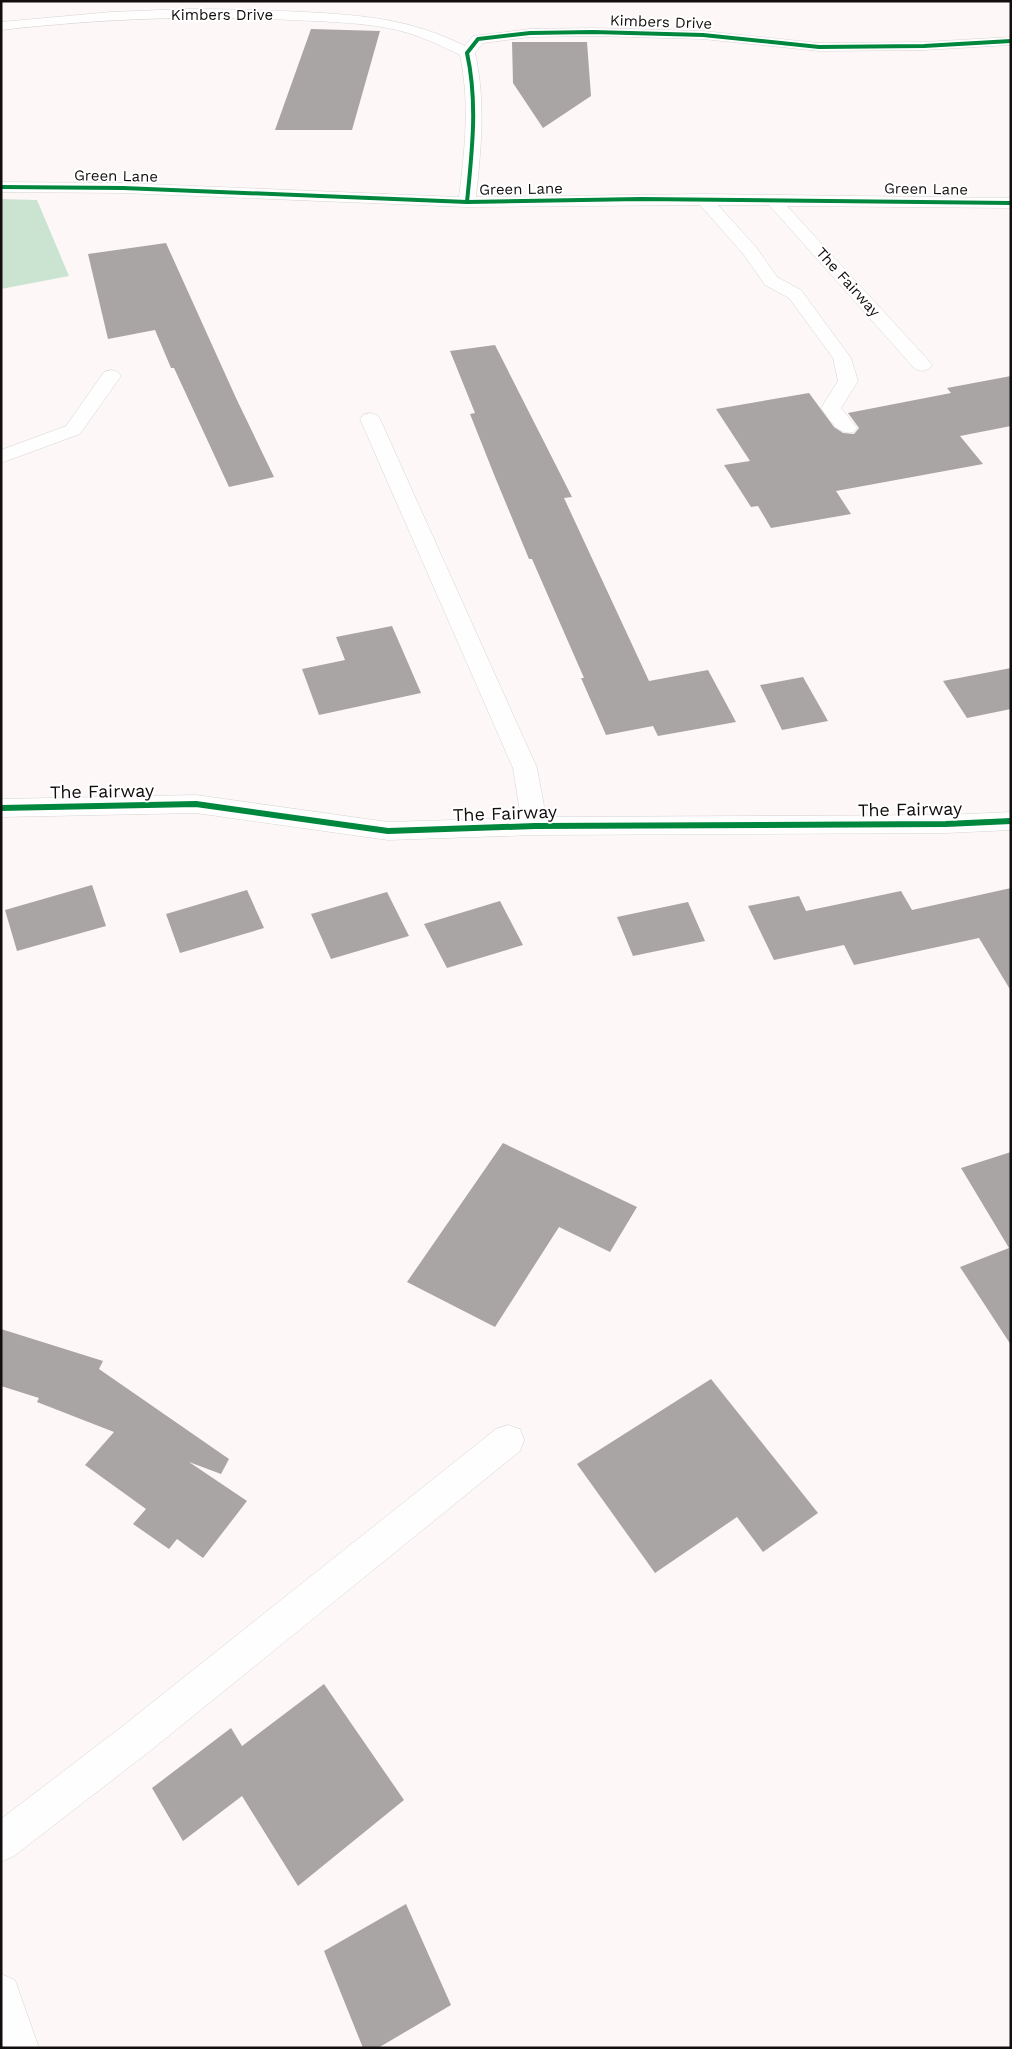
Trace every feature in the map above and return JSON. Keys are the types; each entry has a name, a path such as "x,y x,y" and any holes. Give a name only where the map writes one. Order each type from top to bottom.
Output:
{"street":[{"name":"Kimbers Drive","path":"1,26 38,21 230,12 304,16 388,23 429,34 467,53 478,39 530,33 703,35 819,47 924,46 1011,41"},
{"path":"467,53 474,76 476,115 467,202"},
{"name":"Green Lane","path":"1,187 123,188 467,202 704,199 1011,203"},
{"path":"704,199 750,251 770,281 795,294 842,358 848,381 831,408 847,428"},
{"name":"The Fairway","path":"773,200 922,365"},
{"path":"1,457 73,430 111,376"},
{"name":"The Fairway","path":"370,419 525,768 535,826"},
{"name":"The Fairway","path":"1,808 196,804 388,831 535,826 946,824 1011,821"},
{"path":"1,1843 137,1738 508,1440"},
{"path":"1,1994 19,2048"}],"green space":[{"path":"1,199 37,200 69,276 1,289"}],"building":[{"path":"311,29 380,31 352,130 275,130"},
{"path":"512,42 587,42 591,96 543,128 513,83"},
{"path":"166,243 274,477 229,487 174,368 171,368 155,330 108,339 88,254"},
{"path":"495,345 572,497 564,498 649,681 708,670 736,722 658,736 653,726 606,735 581,678 584,678 532,559 529,559 495,477 470,414 475,413 450,351"},
{"path":"1011,376 1011,426 960,436 983,464 836,491 851,514 771,528 758,506 751,507 724,465 750,461 716,409 809,393 834,427 843,433 854,434 859,428 848,413 951,393 947,388"},
{"path":"392,626 421,693 319,715 302,669 345,660 336,637"},
{"path":"1011,668 1011,709 967,718 943,681"},
{"path":"803,677 828,721 782,730 760,685"},
{"path":"92,885 106,926 17,951 5,910"},
{"path":"1011,888 1011,991 979,938 854,965 844,945 774,960 748,906 799,896 806,911 901,891 912,910"},
{"path":"247,890 264,928 180,953 166,914"},
{"path":"387,892 409,936 331,959 311,914"},
{"path":"500,901 523,945 447,968 424,924"},
{"path":"688,902 705,941 633,956 617,917"},
{"path":"503,1143 637,1207 610,1252 559,1227 495,1327 407,1282"},
{"path":"1011,1152 1011,1345 960,1267 1009,1248 961,1168"},
{"path":"1,1329 103,1361 99,1369 229,1459 221,1474 189,1462 247,1501 203,1558 177,1539 169,1549 133,1524 146,1509 85,1465 114,1432 37,1402 39,1398 1,1386"},
{"path":"711,1379 818,1513 763,1552 737,1517 655,1573 577,1464"},
{"path":"324,1684 404,1800 298,1886 242,1796 183,1841 152,1788 231,1728 242,1746"},
{"path":"406,1904 451,2005 378,2048 363,2048 324,1951"}],"cycle path":[{"path":"467,202 474,128 474,91 467,53 478,39 530,33 593,32 703,35 819,47 924,46 1011,41"},
{"path":"1,187 123,188 467,202 641,199 1011,203"},
{"path":"1,808 196,804 388,831 535,826 946,824 1011,821"}]}
